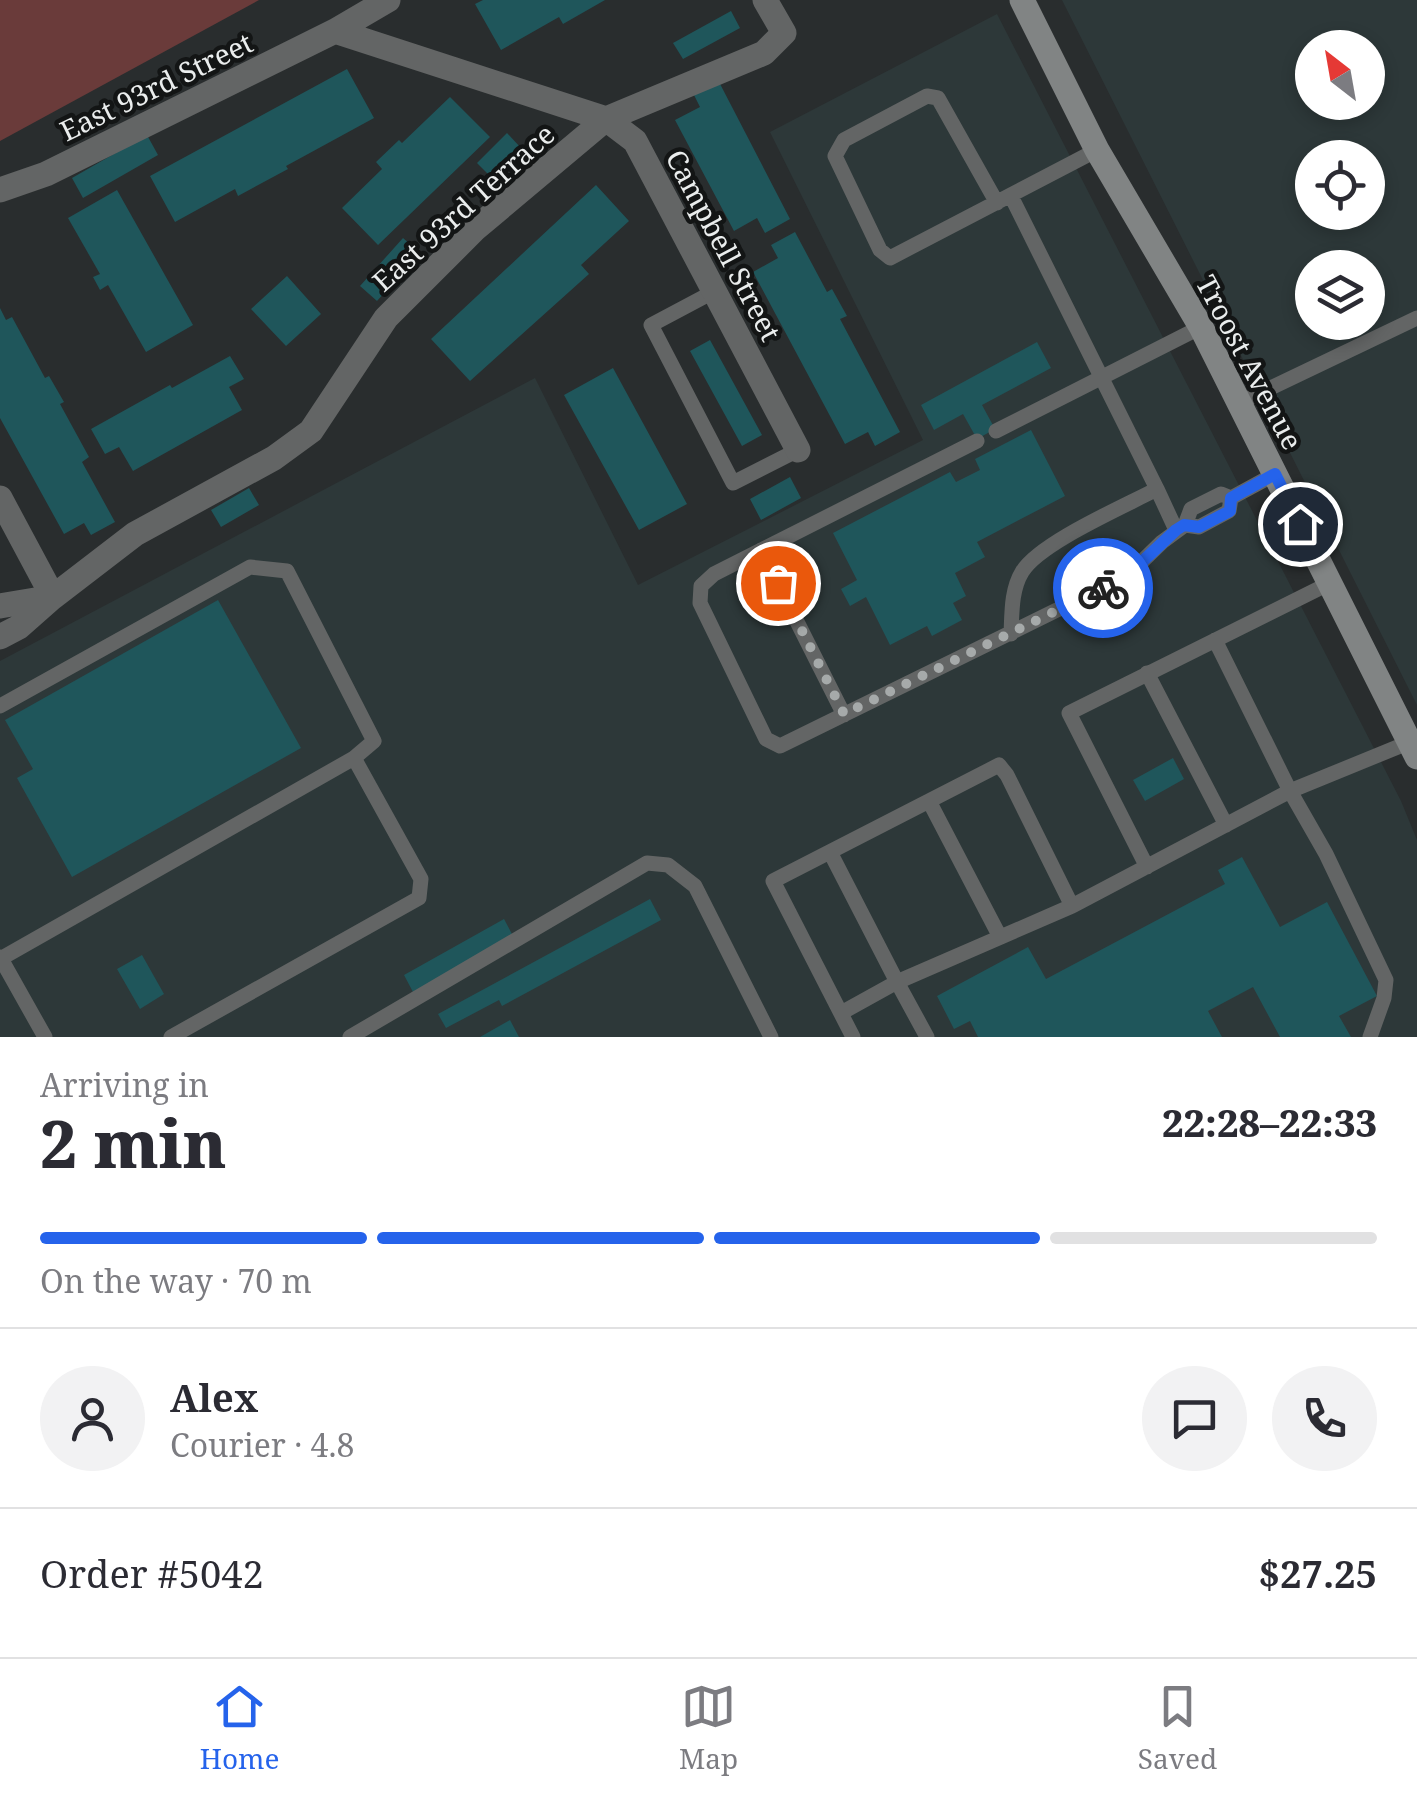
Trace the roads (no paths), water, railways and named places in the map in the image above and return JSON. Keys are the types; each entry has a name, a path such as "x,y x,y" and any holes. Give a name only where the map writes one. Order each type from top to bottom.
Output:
{"main road":[{"name":"Troost Avenue","path":"1022,0 1097,150 1201,328 1413,750"}],"street":[{"name":"East 93rd Street","path":"0,190 46,174 335,31 388,0"},
{"name":"East 93rd Terrace","path":"0,638 136,534 274,458 311,431 386,318 475,230 606,119 764,52 784,33 765,0"},
{"name":"Campbell Street","path":"335,31 606,119 635,141 798,450"},
{"path":"0,498 52,597"},
{"name":"East 93rd Terrace","path":"0,606 52,597"}],"lane":[{"path":"1097,150 1004,200 890,258 880,250 834,156 844,140 927,96 938,98 1004,200 1180,528"},
{"path":"715,291 651,325 733,483 798,450"},
{"path":"1239,403 1417,318"},
{"path":"996,431 1201,328"},
{"path":"977,441 714,574 701,586 700,604 766,738 780,746 1128,575 1180,528 1199,527 1230,511 1231,498 1275,474"},
{"path":"1011,634 1013,599 1022,572 1037,555 1086,525 1157,490"},
{"path":"761,550 844,714"},
{"path":"0,706 250,567 288,571 374,741 354,758 0,958 45,1037"},
{"path":"1148,866 1069,713 1330,583"},
{"path":"1215,640 1326,854 1386,980 1370,1037"},
{"path":"1147,674 1226,825"},
{"path":"841,1013 897,982 1072,906 1290,791 1413,750"},
{"path":"170,1037 419,898 421,879 354,758"},
{"path":"853,1037 773,881 999,765 1072,906"},
{"path":"928,802 1000,937"},
{"path":"830,852 927,1037"},
{"path":"350,1037 647,863 668,865 696,886 772,1037"}]}
